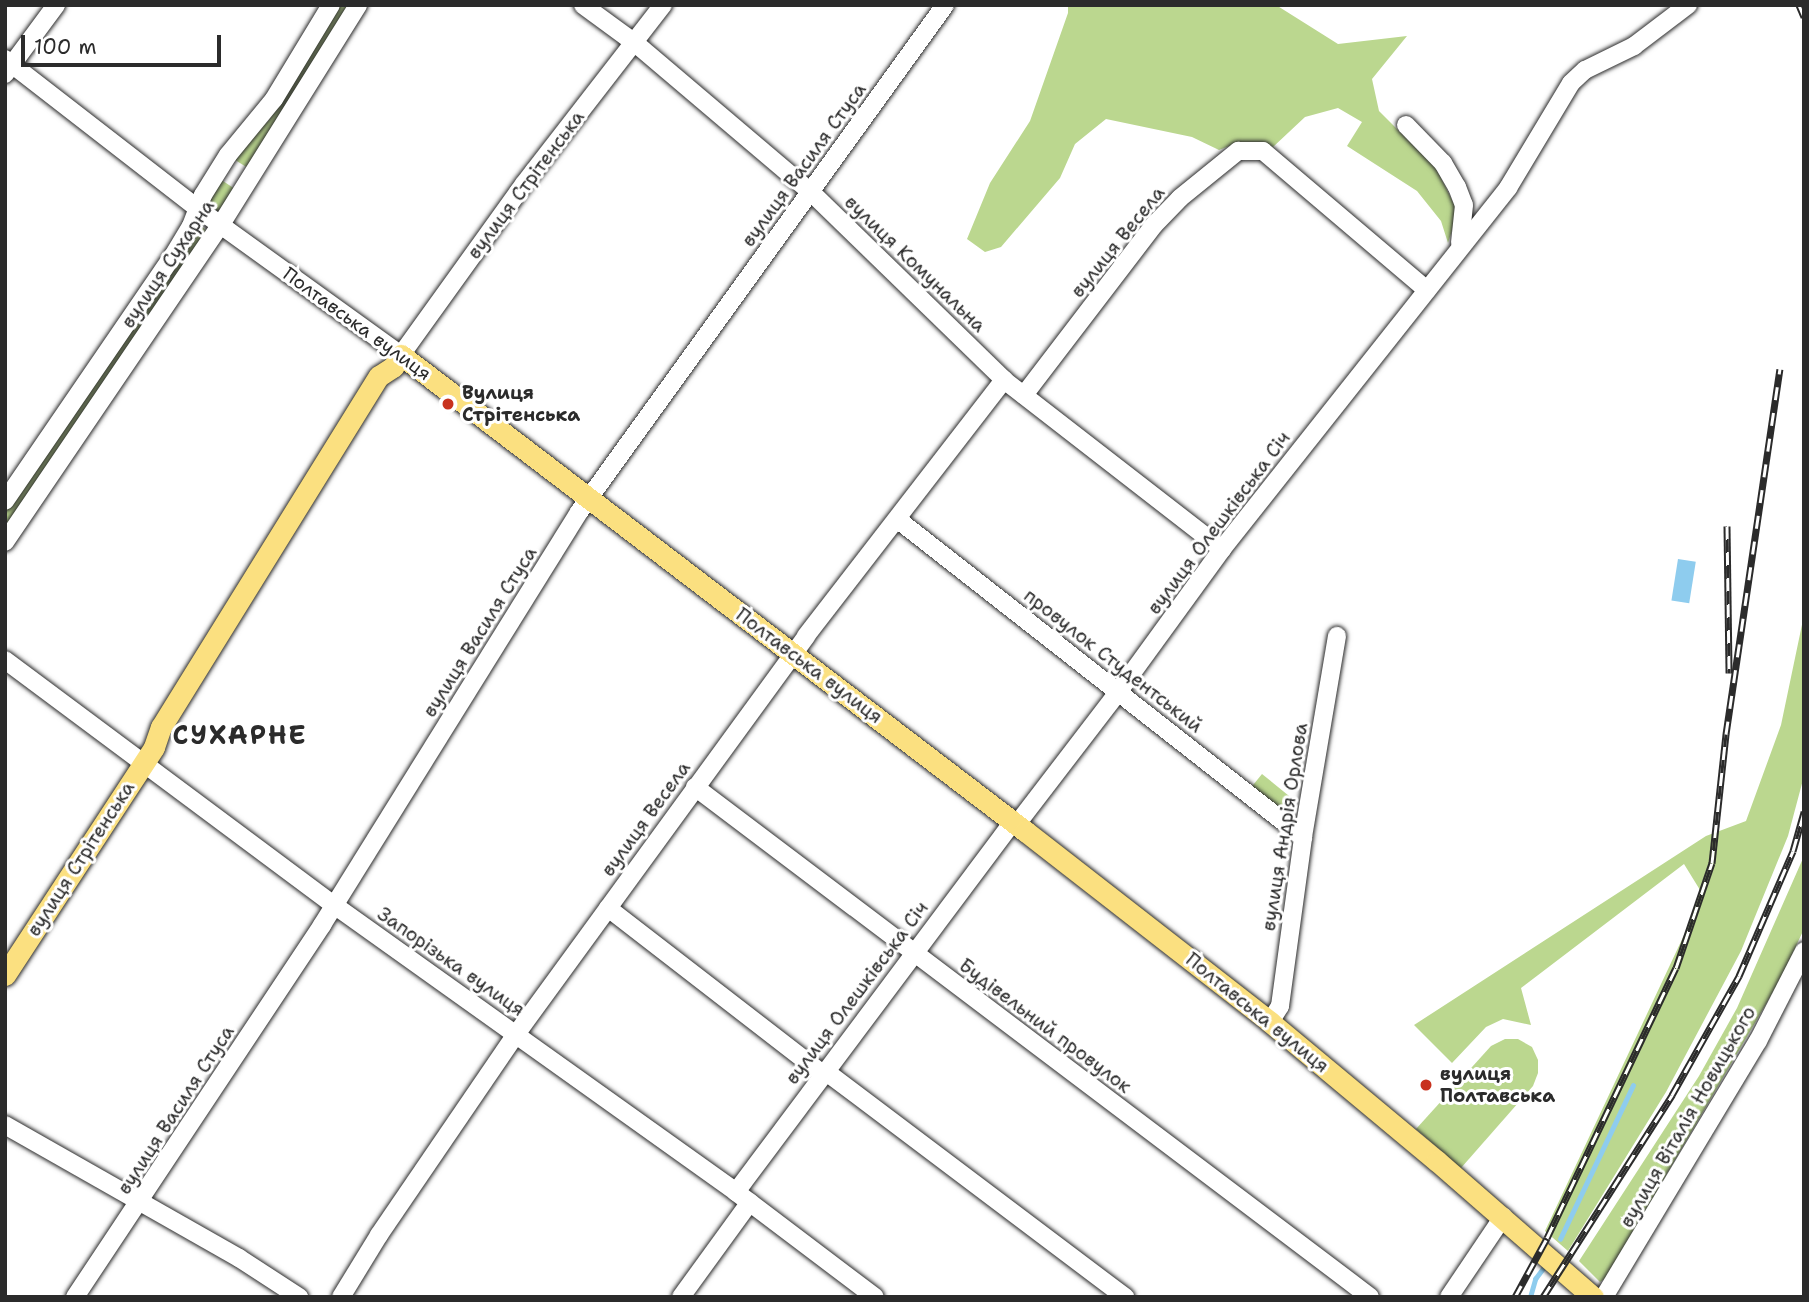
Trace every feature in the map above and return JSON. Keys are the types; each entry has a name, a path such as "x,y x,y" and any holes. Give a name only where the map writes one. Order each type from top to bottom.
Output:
{"main road":[{"name":"Полтавська вулиця","path":"397,361 590,497 1015,823 1270,1023 1503,1217 1593,1297"},
{"name":"вулиця Стрітенська","path":"5,975 152,751 170,733 390,386 397,361"}],"street":[{"path":"8,66 56,5"},
{"name":"вулиця Сухарна","path":"5,501 173,256 228,155 274,99 331,5"},
{"name":"вулиця Сухарна","path":"5,542 220,226 358,5"},
{"name":"вулиця Комунальна","path":"583,5 635,43 812,193 1004,380 1222,548"},
{"name":"вулиця Стрітенська","path":"397,361 524,184 663,5"},
{"name":"вулиця Василя Стуса","path":"75,1297 140,1203 334,905 590,497 812,193 945,5"},
{"path":"1458,250 1508,188 1571,83 1585,70 1652,34 1688,5"},
{"name":"Полтавська вулиця","path":"8,66 397,361"},
{"path":"1406,125 1443,163 1457,187 1464,205 1465,219 1458,250"},
{"name":"вулиця Весела","path":"1024,395 1154,225 1180,198 1238,151 1263,151 1427,289"},
{"name":"вулиця Олешківська Січ","path":"681,1297 824,1072 912,953 1119,691 1222,548 1458,250"},
{"name":"вулиця Весела","path":"341,1297 379,1235 517,1033 794,654 1004,380"},
{"name":"провулок Студентський","path":"897,519 1303,836"},
{"name":"вулиця Андрія Орлова","path":"1270,1023 1280,1006 1303,836 1337,636"},
{"name":"Запорізька вулиця","path":"5,660 152,751 334,905 517,1033 743,1197 875,1297"},
{"name":"Будівельний провулок","path":"695,787 1370,1297"},
{"path":"608,908 1125,1297"},
{"name":"вулиця Віталія Новицького","path":"1604,1297 1758,1041 1803,954"},
{"path":"5,1125 239,1258 299,1297"},
{"path":"1449,1297 1503,1217"}],"green space":[{"path":"338,5 351,5 251,170 232,158 269,120"},
{"path":"1068,5 1276,5 1338,44 1407,36 1372,79 1379,111 1436,168 1458,212 1448,243 1441,221 1417,191 1347,146 1362,122 1338,108 1305,117 1273,147 1254,142 1237,143 1219,150 1192,137 1106,119 1075,144 1060,178 1001,247 985,252 967,239 990,183 1030,121 1068,13"},
{"path":"220,179 238,191 222,210 217,211 208,201"},
{"path":"203,227 206,231 204,236 5,529 5,509 198,228"},
{"path":"1804,615 1804,776 1788,836 1741,951 1666,1092 1568,1251 1545,1231 1685,933 1700,890 1684,864 1521,988 1531,1025 1503,1019 1486,1027 1452,1063 1414,1025 1706,836 1746,821 1781,725"},
{"path":"1262,774 1296,802 1285,816 1251,788"},
{"path":"1804,856 1804,929 1780,980 1606,1278 1600,1282 1579,1261 1699,1076 1737,1008"},
{"path":"1505,1039 1518,1039 1532,1047 1538,1060 1538,1073 1533,1086 1461,1168 1416,1129 1491,1046"}],"water":[{"path":"1678,559 1696,562 1689,603 1671,600"}],"waterway":[{"path":"1560,1239 1633,1085"},
{"path":"1530,1297 1535,1279 1544,1267"}],"railway":[{"path":"1799,5 1804,17"},
{"path":"1515,1297 1547,1238 1676,968 1712,863 1726,734 1780,369"},
{"path":"1727,526 1729,673"},
{"path":"1543,1297 1672,1095 1739,976 1793,851 1804,812"}],"place":[{"name":"Вулиця Стрітенська","path":"448,404"},
{"name":"вулиця Полтавська","path":"1426,1085"}],"district":[{"name":"СУХАРНЕ","path":"240,735"}]}
